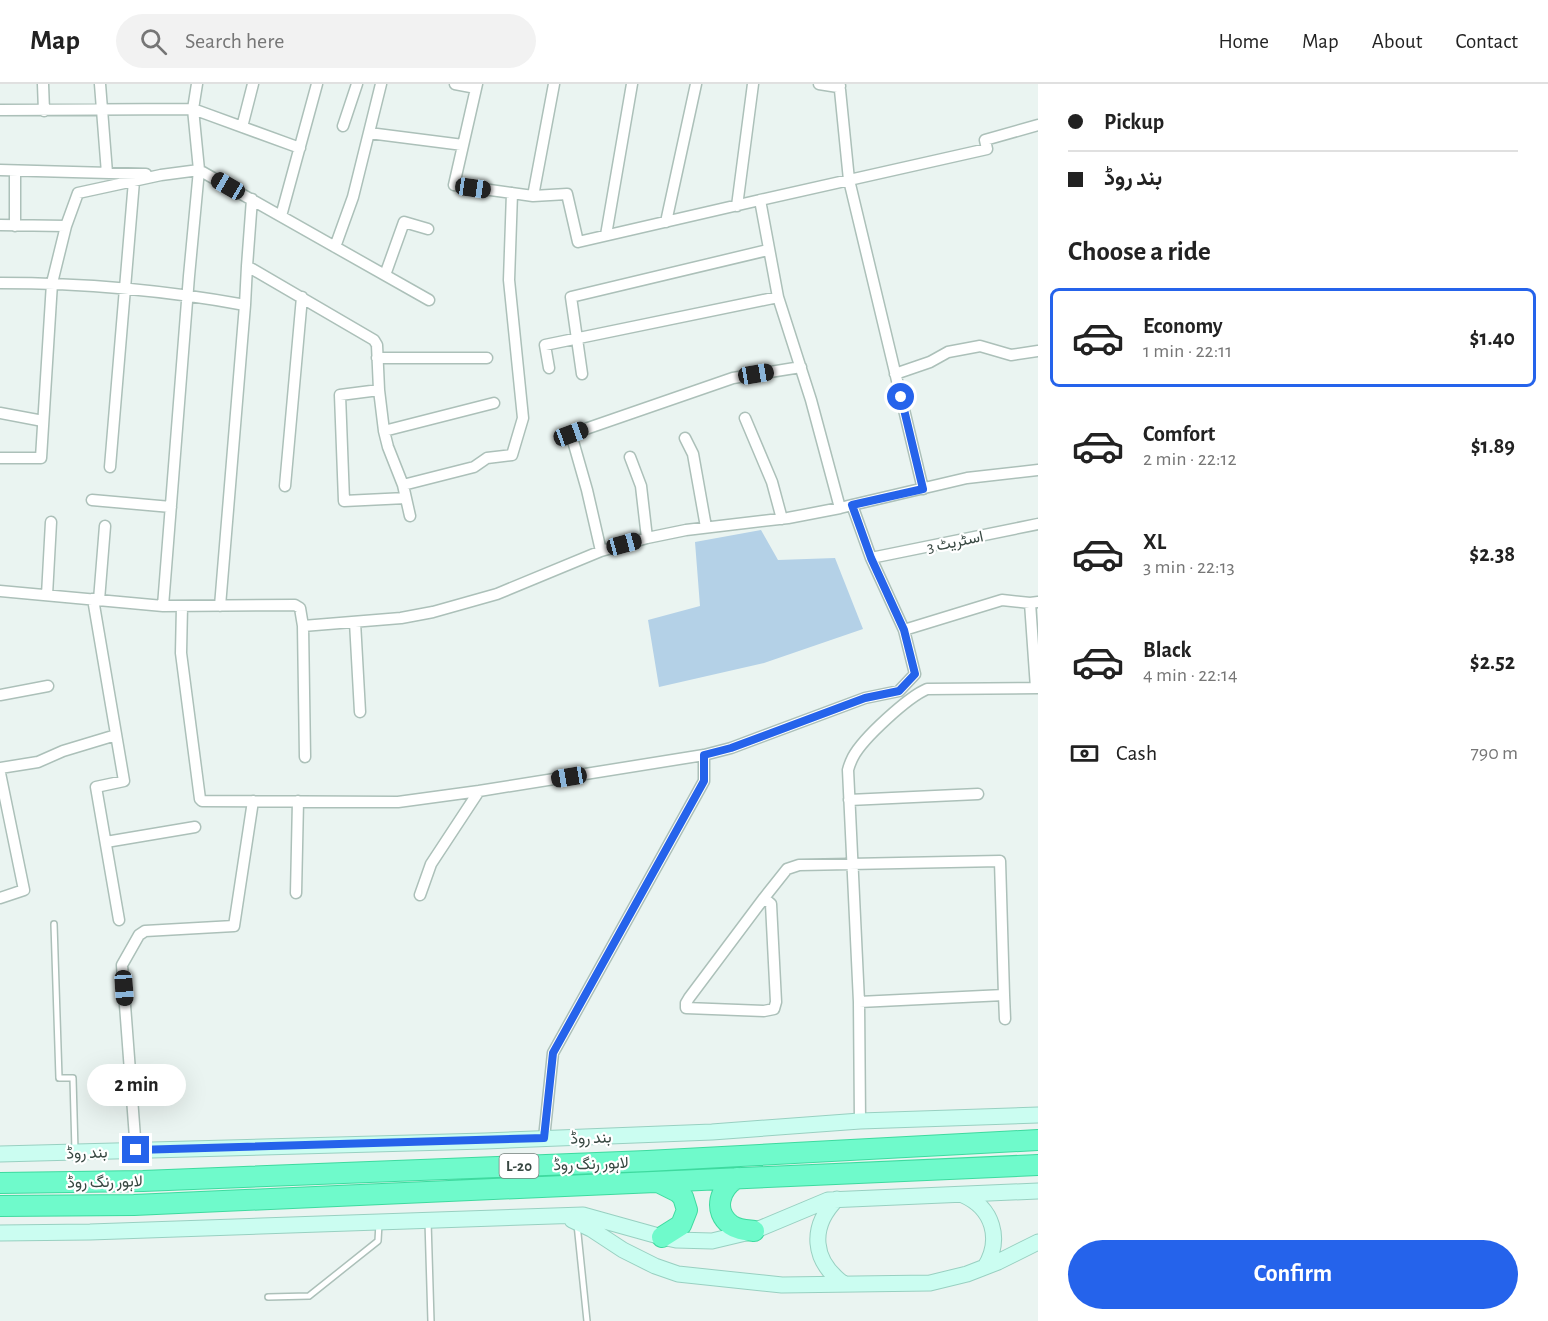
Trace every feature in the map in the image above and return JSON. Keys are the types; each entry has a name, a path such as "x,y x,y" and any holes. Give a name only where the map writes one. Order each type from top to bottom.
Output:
{"highway":[{"name":"لاہور رنگ روڈ","path":"0,1183 143,1181 647,1161 1038,1140"},
{"name":"لاہور رنگ روڈ","path":"0,1206 134,1205 1038,1165"},
{"path":"737,1178 723,1191 720,1210 724,1219 731,1226 740,1230 754,1231"},
{"path":"660,1183 678,1192 686,1203 687,1210 681,1226 662,1237"}],"main road":[{"name":"بند روڈ","path":"0,1154 712,1132 860,1121 1038,1114"},
{"path":"0,1233 583,1215 676,1240 712,1241 754,1231 818,1204 837,1199 1038,1191"},
{"path":"963,1195 972,1199 986,1212 994,1230 993,1250 985,1267"},
{"path":"837,1199 822,1219 818,1231 818,1243 820,1256 826,1267 844,1284"},
{"path":"561,1215 655,1266 678,1274 756,1284 930,1282 954,1278 985,1267 1038,1242"}],"street":[{"path":"43,84 44,111"},
{"path":"100,84 107,173"},
{"path":"163,606 199,170 194,110 196,84"},
{"path":"242,128 253,84"},
{"path":"281,216 318,84"},
{"path":"343,126 357,84"},
{"path":"335,247 353,197 381,84"},
{"path":"455,84 476,86 454,185 533,196 567,194 578,242 987,149 986,140 1038,125"},
{"path":"533,196 554,84"},
{"path":"606,236 632,84"},
{"path":"666,222 696,84"},
{"path":"737,206 753,84"},
{"path":"819,84 839,85 849,180 923,489"},
{"path":"0,110 194,110 300,148"},
{"path":"369,133 463,145"},
{"path":"0,170 161,175"},
{"path":"0,458 41,458 51,283 66,226 78,193 161,175 199,170 429,300"},
{"path":"15,171 15,225"},
{"path":"110,467 134,181"},
{"path":"403,485 474,467 487,458 512,455 523,418 509,280 512,193"},
{"path":"220,606 252,200"},
{"path":"760,200 778,297 801,367 840,508"},
{"path":"385,275 404,222 428,229"},
{"path":"0,225 66,226"},
{"path":"582,374 571,297 768,250"},
{"path":"247,266 374,339 377,345 384,431 403,485 410,516"},
{"path":"0,283 51,283 189,295 245,305"},
{"path":"285,486 302,297"},
{"path":"549,368 545,345 778,297"},
{"path":"895,374 930,362 948,352 980,346 1011,356 1038,351"},
{"path":"377,358 487,358"},
{"path":"601,551 571,434 733,378 801,367"},
{"path":"379,390 340,395 344,501 406,498"},
{"path":"384,431 494,403"},
{"path":"0,413 44,422"},
{"path":"745,418 772,482 782,519"},
{"path":"685,438 693,454 706,527"},
{"path":"630,457 641,486 647,538"},
{"path":"303,626 401,618 433,612 497,594 601,551 647,538 706,527 782,519 968,478 1038,470"},
{"path":"92,500 171,507"},
{"path":"182,606 181,653 200,799 205,801 398,802 479,791 704,755 731,748 865,698 899,691 915,674 904,630 871,558 852,505"},
{"path":"47,595 51,522"},
{"name":"اسٹریٹ 3","path":"871,558 1038,524"},
{"path":"105,526 96,600 124,781 96,787 119,920"},
{"path":"0,591 163,606 298,605 303,626 305,757"},
{"path":"860,1121 859,1002 848,770 852,757 862,744 915,694 927,689 1037,688 1034,602 1002,600 904,630"},
{"path":"354,622 360,712"},
{"path":"0,695 48,686"},
{"path":"0,768 38,762 63,751 116,735"},
{"path":"544,1138 553,1053 704,781 704,755"},
{"path":"0,773 24,890 0,898"},
{"path":"420,895 431,864 479,791"},
{"path":"849,800 978,794"},
{"path":"136,1150 122,965 139,935 145,931 234,926 254,801"},
{"path":"296,893 298,801"},
{"path":"106,842 195,827"},
{"path":"764,898 771,904 776,1002 774,1009 764,1011 686,1008 689,998 764,898 792,866 1000,861 1005,1019"},
{"path":"859,1002 1004,995"}],"lane":[{"path":"54,924 59,1078 73,1078 75,1152"},
{"path":"429,1220 431,1321"},
{"path":"268,1297 309,1296 378,1241 379,1222"},
{"path":"577,1222 587,1321"}],"shaded area":[{"path":"761,530 778,560 835,558 863,629 764,663 659,687 648,620 700,606 695,542"}],"route":[{"path":"136,1150 544,1138 553,1053 704,781 704,755 731,748 865,698 899,691 915,674 904,630 871,558 852,505 923,489 901,397"}]}
